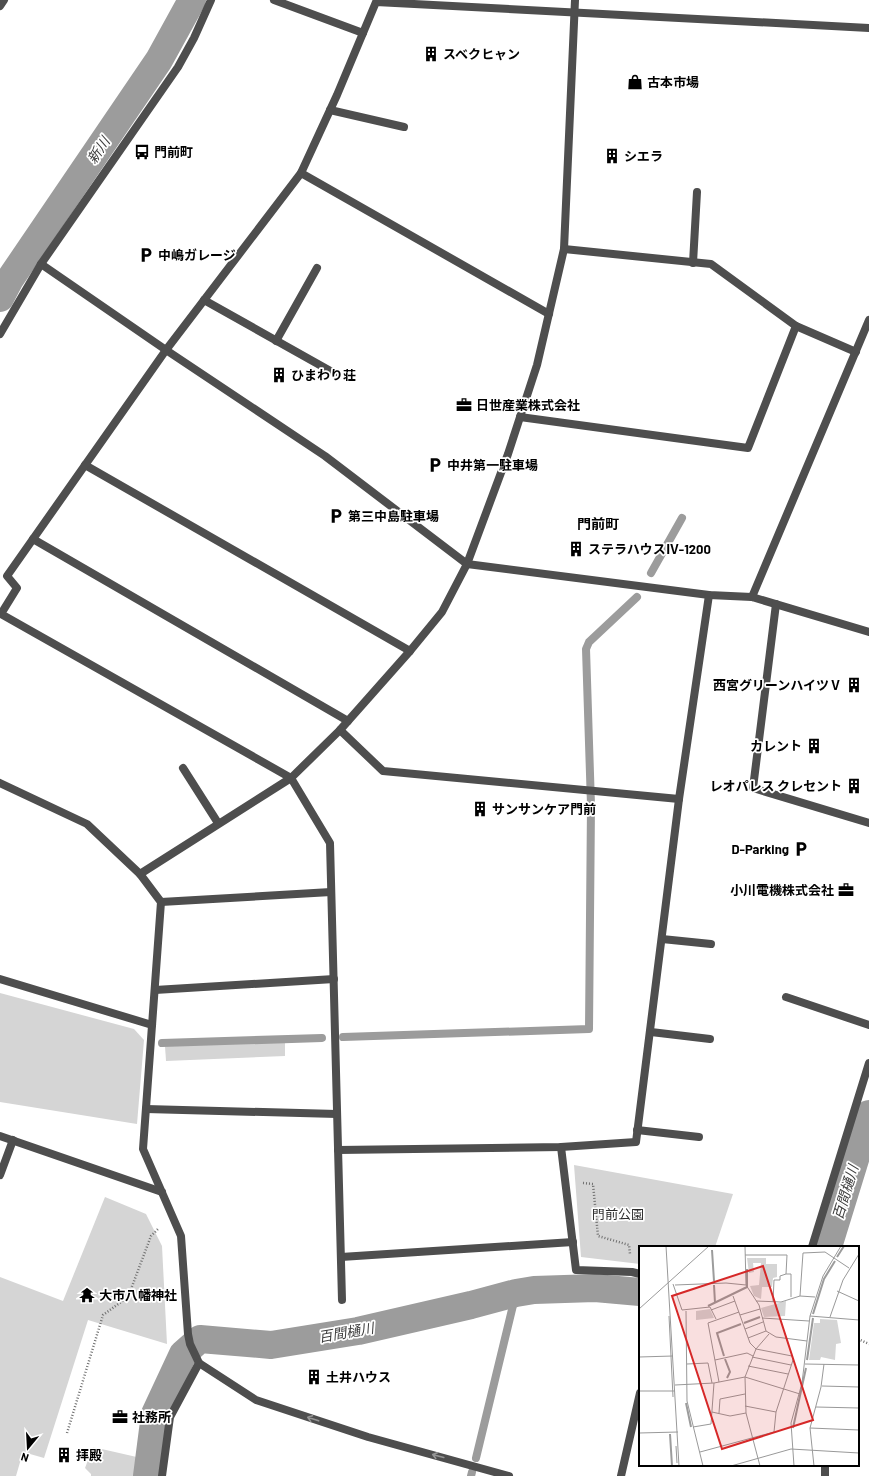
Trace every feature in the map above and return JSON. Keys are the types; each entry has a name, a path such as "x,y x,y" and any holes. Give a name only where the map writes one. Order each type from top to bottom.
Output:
{"street":[{"path":"0,6 4,0"},
{"path":"0,334 41,264 178,67 194,38 211,0"},
{"path":"274,0 363,33"},
{"path":"140,874 291,778 340,730 410,651 442,612 467,564 508,454 537,365 564,249 575,0"},
{"path":"342,1300 330,842 291,778 2,614 17,588 7,576 166,350 301,173 330,110 376,2 869,28"},
{"path":"330,110 404,127"},
{"path":"301,173 549,314"},
{"path":"693,263 697,192"},
{"path":"564,249 711,264 796,326 856,352"},
{"path":"41,264 324,456 467,564 709,595 752,597 869,632"},
{"path":"276,341 317,268"},
{"path":"204,300 334,374"},
{"path":"752,597 869,320"},
{"path":"520,417 748,448 796,326"},
{"path":"85,466 410,651"},
{"path":"33,539 348,721"},
{"path":"338,1150 561,1147 636,1142 651,1032 679,799 709,595"},
{"path":"776,604 753,788 869,823"},
{"path":"340,730 383,771 679,799"},
{"path":"183,768 218,823"},
{"path":"0,783 87,824 140,874 161,902 143,1150 181,1236 188,1334 190,1344 198,1363 256,1400 368,1437 509,1476"},
{"path":"161,902 332,892"},
{"path":"662,940 710,944"},
{"path":"0,979 152,1025"},
{"path":"155,990 334,979"},
{"path":"786,997 869,1025"},
{"path":"651,1032 710,1039"},
{"path":"812,1246 869,1063"},
{"path":"146,1109 337,1114"},
{"path":"637,1130 699,1137"},
{"path":"0,1136 162,1192"},
{"path":"0,1175 13,1140"},
{"path":"561,1147 576,1270 636,1273"},
{"path":"341,1257 573,1242"},
{"path":"162,1476 170,1417 198,1363"},
{"path":"621,1476 639,1397"}],"path":[{"path":"565,1182 593,1184 598,1236 629,1245 636,1273"},
{"path":"67,1433 103,1315 128,1297 151,1236 173,1216"},
{"path":"859,1339 869,1344"}],"green space":[{"path":"0,993 134,1029 144,1040 137,1124 0,1102"},
{"path":"285,1042 285,1056 166,1061 165,1046"},
{"name":"門前公園","path":"574,1165 733,1194 715,1246 639,1246 639,1264 581,1257"},
{"path":"105,1197 146,1214 162,1246 167,1344 88,1320 44,1458 23,1452 16,1476 0,1476 0,1277 63,1301"},
{"path":"93,1447 141,1458 139,1476 91,1476 85,1468"}],"waterway":[{"name":"新川","path":"0,298 10,279 159,60 192,0"},
{"path":"651,573 682,518"},
{"path":"343,1037 589,1029 591,805 586,649 589,642 637,597"},
{"path":"162,1043 322,1038"},
{"name":"百間樋川","path":"828,1246 869,1114"},
{"name":"百間樋川","path":"147,1476 155,1414 183,1354 200,1339 271,1345 358,1331 534,1290 595,1288 639,1292"},
{"path":"476,1458 516,1293"},
{"path":"471,1476 472,1472"}],"place":[{"name":"スベクヒャン","path":"431,54"},
{"name":"古本市場","path":"635,82"},
{"name":"門前町","path":"142,152"},
{"name":"シエラ","path":"612,156"},
{"name":"中嶋ガレージ","path":"146,255"},
{"name":"ひまわり荘","path":"279,375"},
{"name":"日世産業株式会社","path":"464,405"},
{"name":"中井第一駐車場","path":"435,465"},
{"name":"第三中島駐車場","path":"336,516"},
{"name":"ステラハウスⅣ-1200","path":"576,549"},
{"name":"西宮グリーンハイツⅤ","path":"854,685"},
{"name":"カレント","path":"814,746"},
{"name":"レオパレス クレセント","path":"854,786"},
{"name":"サンサンケア門前","path":"480,809"},
{"name":"D-Parking","path":"801,849"},
{"name":"小川電機株式会社","path":"846,890"},
{"name":"大市八幡神社","path":"87,1295"},
{"name":"土井ハウス","path":"314,1377"},
{"name":"社務所","path":"120,1417"},
{"name":"拝殿","path":"64,1455"}],"district":[{"name":"門前町","path":"598,523"}]}
